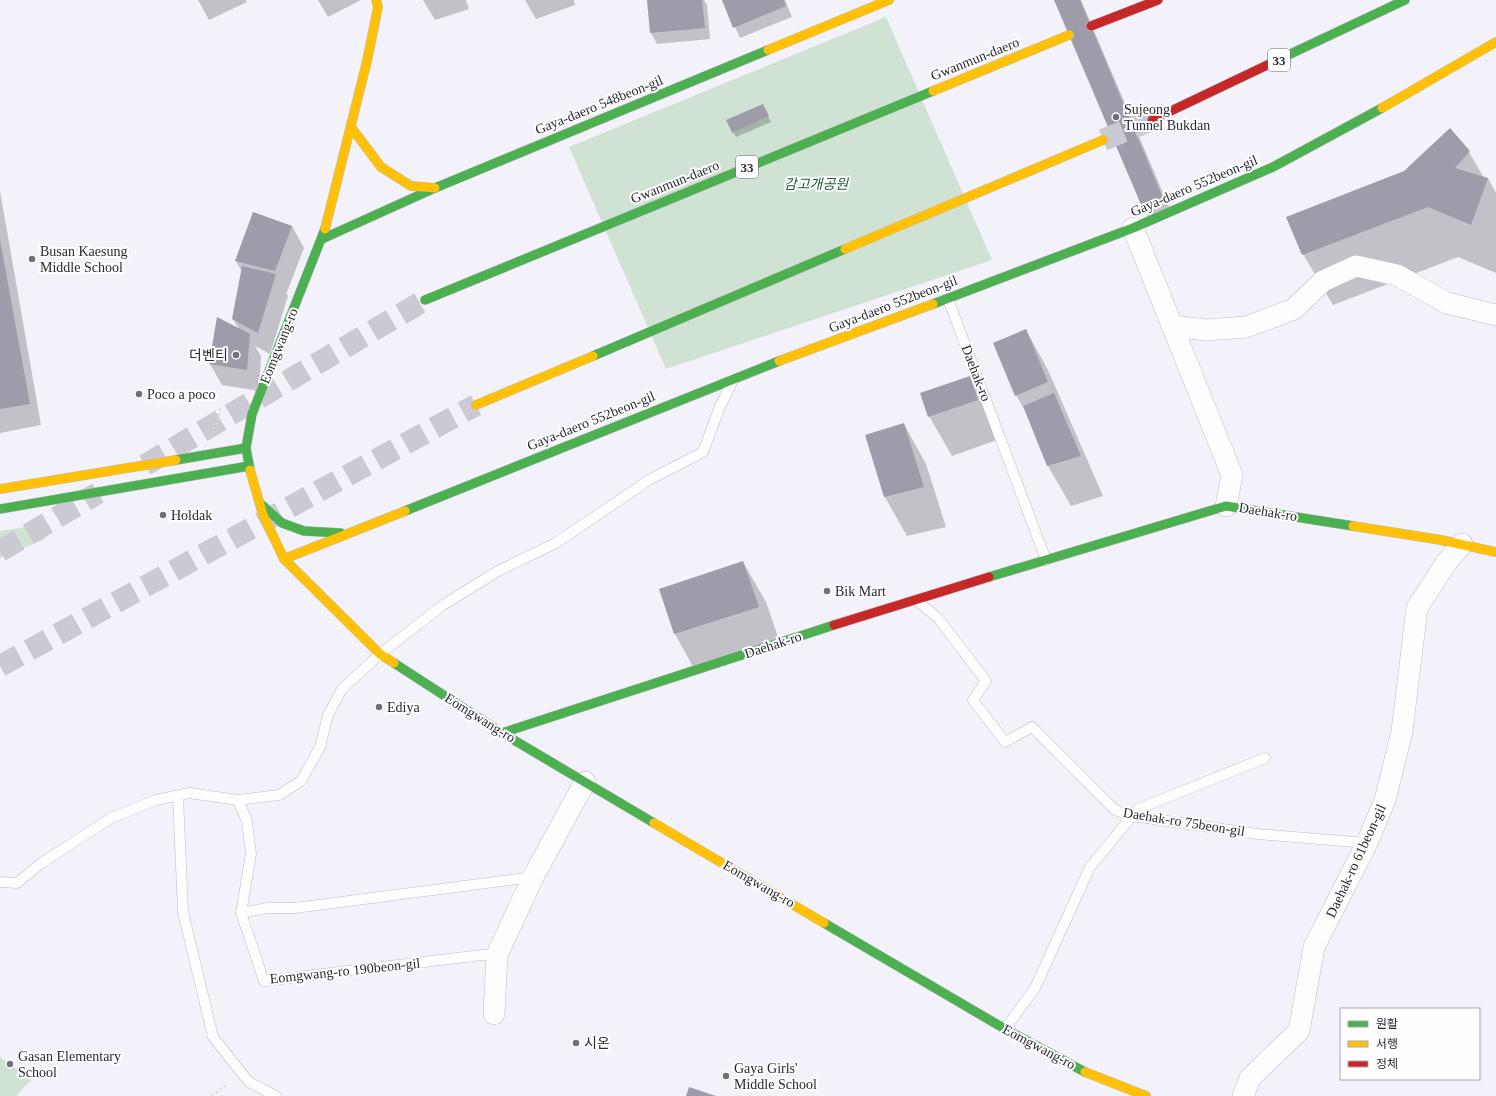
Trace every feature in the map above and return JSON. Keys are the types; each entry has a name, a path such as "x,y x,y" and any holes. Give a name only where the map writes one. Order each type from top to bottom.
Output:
{"main road":[{"name":"Eomgwang-ro","path":"376,0 378,7 367,60 322,239 252,414 246,448 258,502 263,516 284,559 380,654 502,732 1005,1029 1059,1059 1116,1087 1146,1096"},
{"name":"Gaya-daero 548beon-gil","path":"322,239 435,188 889,0"},
{"path":"1091,26 1158,0"},
{"name":"33","path":"1152,120 1405,0"},
{"name":"Gwanmun-daero","path":"425,300 1069,35"},
{"name":"Gaya-daero 552beon-gil","path":"284,559 733,379 1133,228 1273,167 1396,100 1496,42"},
{"path":"351,127 381,167 411,186 435,188"},
{"path":"476,405 1103,140"},
{"path":"238,429 252,414"},
{"path":"210,453 224,442"},
{"path":"0,489 246,448"},
{"path":"0,509 249,466"},
{"path":"258,502 282,523 304,531 352,532"},
{"name":"Daehak-ro","path":"502,732 916,600 1226,506 1462,544 1496,552"}],"street":[{"path":"1133,228 1232,476 1226,506"},
{"path":"1172,326 1206,330 1246,327 1294,309 1323,281 1356,266 1397,275 1447,303 1496,315"},
{"name":"Daehak-ro 61beon-gil","path":"1243,1096 1250,1078 1299,1031 1314,947 1367,843 1385,800 1402,731 1418,608 1446,563 1462,544"},
{"path":"494,1014 497,955 533,877 585,782"}],"lane":[{"name":"Daehak-ro","path":"948,299 1046,560"},
{"path":"0,882 17,883 40,864 111,818 156,800 189,793 238,800 279,795 301,781 320,747 328,715 342,689 380,654 443,605 486,579 556,543 649,480 703,452 718,409 733,379"},
{"name":"Daehak-ro 75beon-gil","path":"916,600 938,618 986,681 973,700 1005,742 1032,727 1115,810 1133,816 1257,834 1367,843"},
{"path":"1005,1029 1035,988 1090,867 1138,810 1265,758"},
{"path":"178,796 183,912 213,1037 249,1082 276,1096"},
{"path":"238,800 247,821 251,854 240,913 267,908 295,908 533,877"},
{"name":"Eomgwang-ro 190beon-gil","path":"240,913 264,980 482,955 497,955"}],"green space":[{"name":"감고개공원","path":"886,17 992,260 666,369 569,147"},
{"path":"33,526 44,529 45,539 0,558 0,531"},
{"name":"Gasan Elementary School","path":"0,1057 31,1080 16,1096 0,1096"}],"building":[{"path":"647,0 702,0 705,28 650,33"},
{"path":"722,0 784,0 786,6 733,28"},
{"name":"Sujeong Tunnel Bukdan","path":"1054,0 1080,0 1163,198 1142,207"},
{"path":"763,104 769,116 732,133 726,120"},
{"path":"1450,128 1470,151 1455,168 1488,178 1471,225 1428,207 1302,255 1286,217 1404,171"},
{"path":"253,212 292,226 275,271 235,261"},
{"path":"0,240 30,404 0,409"},
{"path":"242,266 276,274 258,333 232,319"},
{"path":"217,317 250,334 247,370 209,364"},
{"path":"1026,329 1048,382 1015,396 993,343"},
{"path":"970,376 978,400 928,417 920,393"},
{"path":"1054,393 1081,456 1047,466 1023,406"},
{"path":"904,423 924,487 884,497 865,435"},
{"path":"743,561 759,607 674,634 659,589"},
{"path":"689,1087 716,1096 686,1096"}],"tunnel":[{"path":"1103,140 1152,120"},
{"path":"145,465 425,300"},
{"path":"0,666 476,405"},
{"path":"0,551 98,493"}],"traffic: fast":[{"path":"1284,57 1405,0"},
{"path":"322,239 435,188 768,50"},
{"path":"425,300 933,91"},
{"path":"933,304 1133,228 1273,167 1382,108"},
{"path":"250,470 246,448 252,414 325,229"},
{"path":"593,356 845,249"},
{"path":"405,511 779,361"},
{"path":"176,460 246,448"},
{"path":"0,509 249,466"},
{"path":"262,505 282,523 304,531 341,533"},
{"path":"989,577 1226,506 1353,526"},
{"path":"502,733 834,625"},
{"path":"394,663 502,733 654,823"},
{"path":"824,923 1005,1029 1085,1072"}],"traffic: slow":[{"path":"325,229 367,61 378,7 376,0"},
{"path":"768,50 889,0"},
{"path":"933,91 1069,35"},
{"path":"1382,108 1496,42"},
{"path":"351,127 381,167 411,186 435,188"},
{"path":"845,249 1103,140"},
{"path":"779,361 933,304"},
{"path":"476,405 593,356"},
{"path":"0,489 176,460"},
{"path":"250,470 263,515 284,559 380,654 394,663"},
{"path":"284,559 405,511"},
{"path":"1353,526 1441,540 1496,552"},
{"path":"654,823 824,923"},
{"path":"1085,1072 1146,1096"}],"traffic: jam":[{"path":"1091,26 1158,0"},
{"path":"1152,120 1284,57"},
{"path":"834,625 989,577"}],"place":[{"name":"Sujeong Tunnel Bukdan","path":"1116,117"},
{"name":"Busan Kaesung Middle School","path":"32,259"},
{"name":"더벤티","path":"236,355"},
{"name":"Poco a poco","path":"139,394"},
{"name":"Holdak","path":"163,515"},
{"name":"Bik Mart","path":"827,591"},
{"name":"Ediya","path":"379,707"},
{"name":"시온","path":"576,1043"},
{"name":"Gasan Elementary School","path":"10,1064"},
{"name":"Gaya Girls' Middle School","path":"726,1076"}]}
